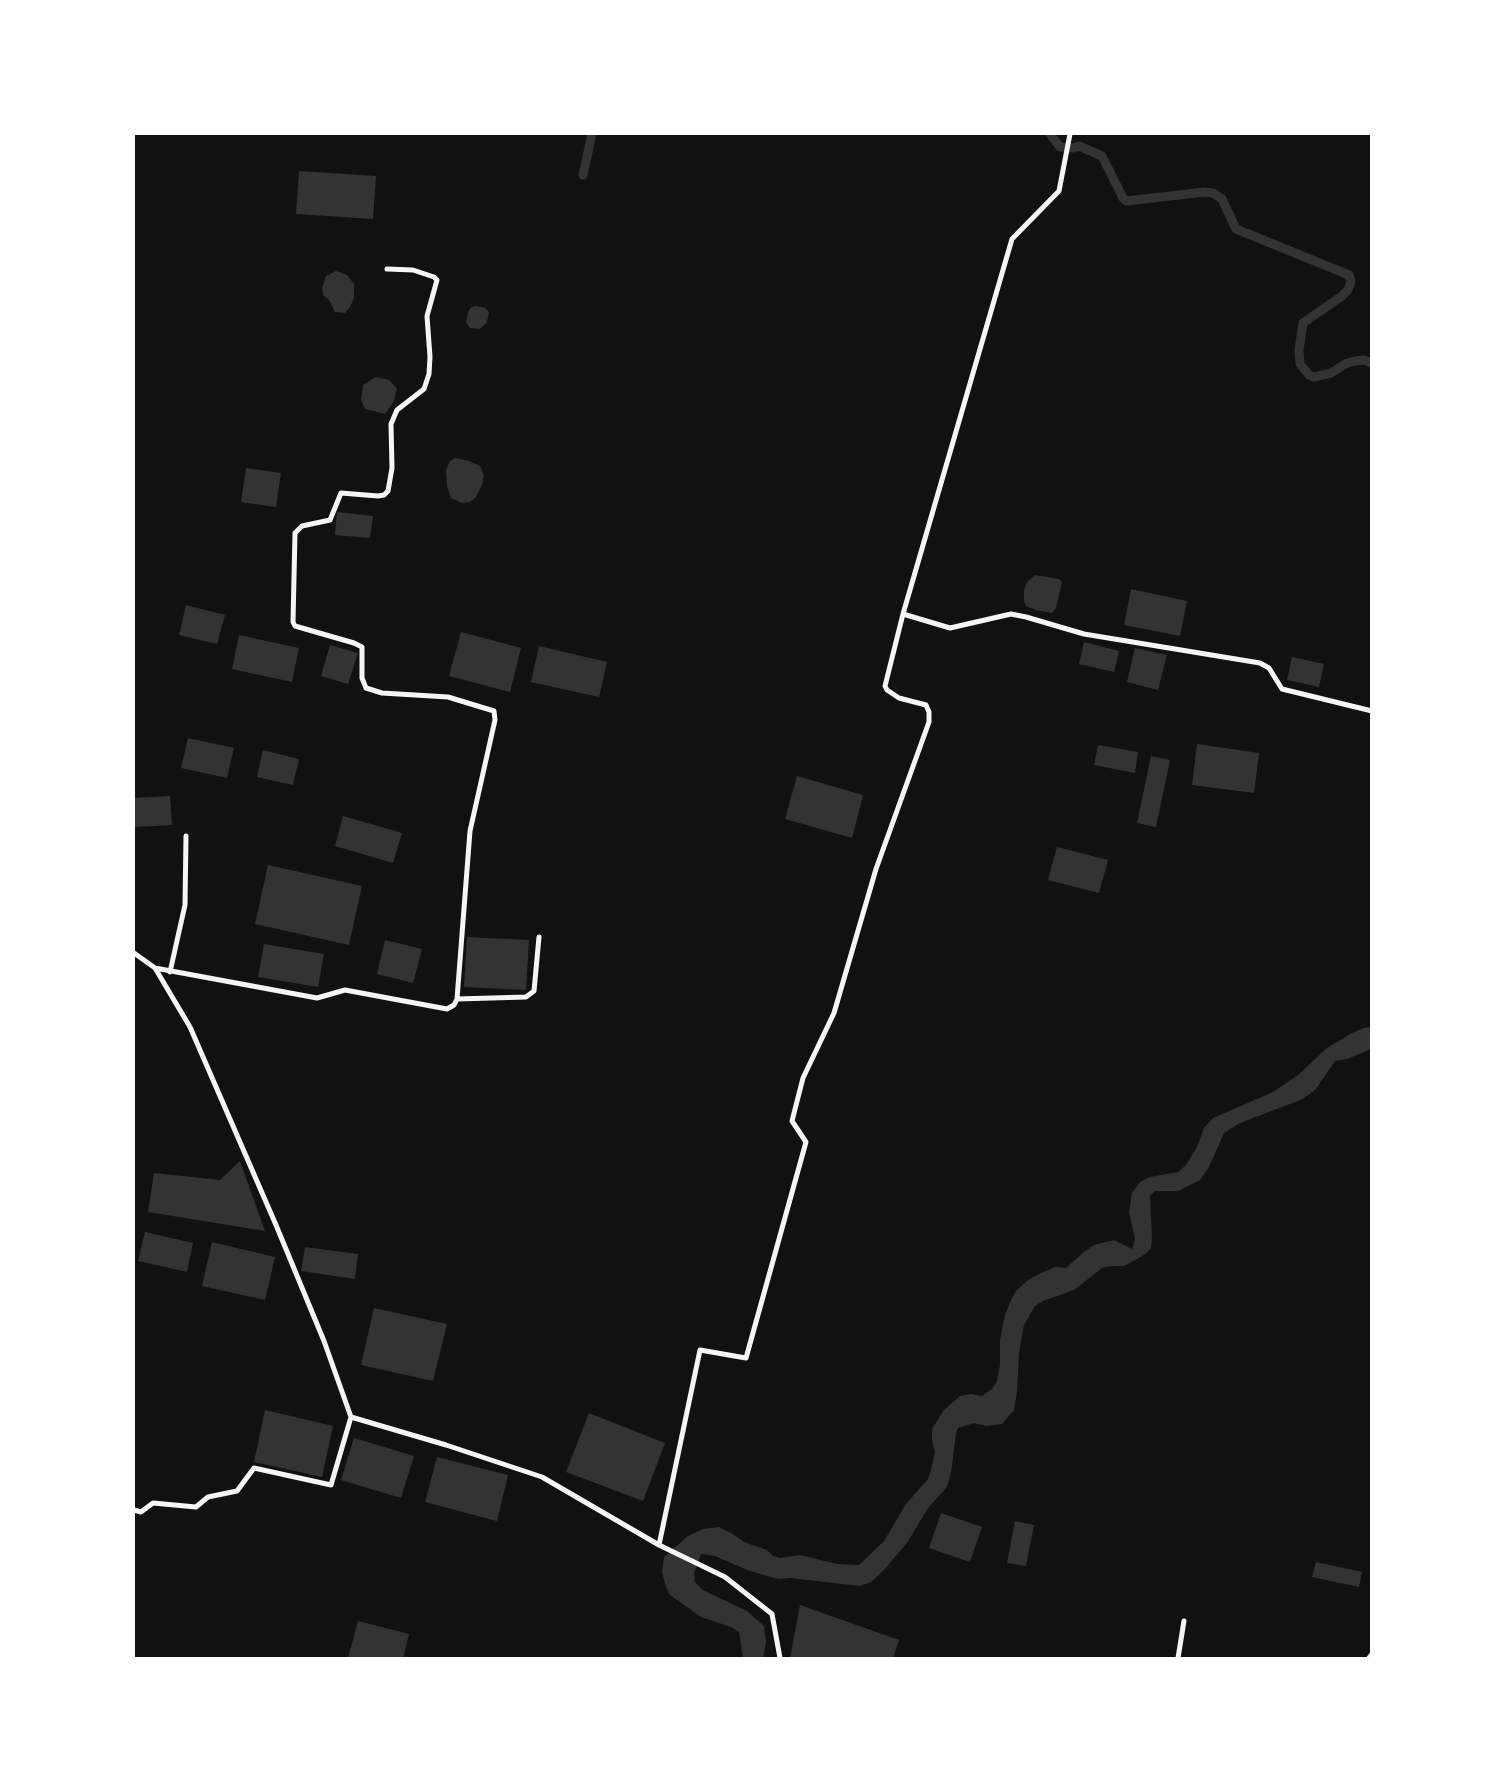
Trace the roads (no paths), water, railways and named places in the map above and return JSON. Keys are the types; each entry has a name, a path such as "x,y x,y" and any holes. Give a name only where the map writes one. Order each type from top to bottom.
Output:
{"street":[{"path":"659,1545 700,1350 746,1358 806,1142 792,1121 803,1078 834,1012 876,869 929,722 926,705 899,698 885,686 903,614 1012,239 1059,191 1070,134"},
{"path":"154,968 317,998 345,990 447,1009 454,1005 457,999 470,831 495,720 494,711 448,697 382,693 366,688 362,678 362,647 295,626 293,622 295,533 302,526 330,520 341,493 378,496 388,491 392,468 391,424 397,410 424,389 429,374 427,316 437,280 413,270 387,269"},
{"path":"903,614 951,628 1011,614 1084,634 1260,663 1269,668 1282,689 1371,711"},
{"path":"170,972 185,905 186,836"},
{"path":"457,999 526,997 534,991 539,937"},
{"path":"134,953 154,968 190,1027 316,1320 351,1417 331,1485 254,1468 237,1491 208,1497 196,1507 153,1503 141,1512 134,1510"},
{"path":"351,1417 542,1477 659,1545 725,1577 772,1614 780,1659"},
{"path":"1178,1659 1184,1621"},
{"path":"1368,1659 1371,1654"}],"waterway":[{"path":"583,175 592,134"},
{"path":"1050,134 1060,147 1079,146 1102,156 1126,201 1213,193 1222,199 1236,229 1349,275 1351,281 1348,290 1303,323 1299,350 1300,364 1309,375 1314,377 1331,373 1355,361 1364,360 1372,363"}]}
